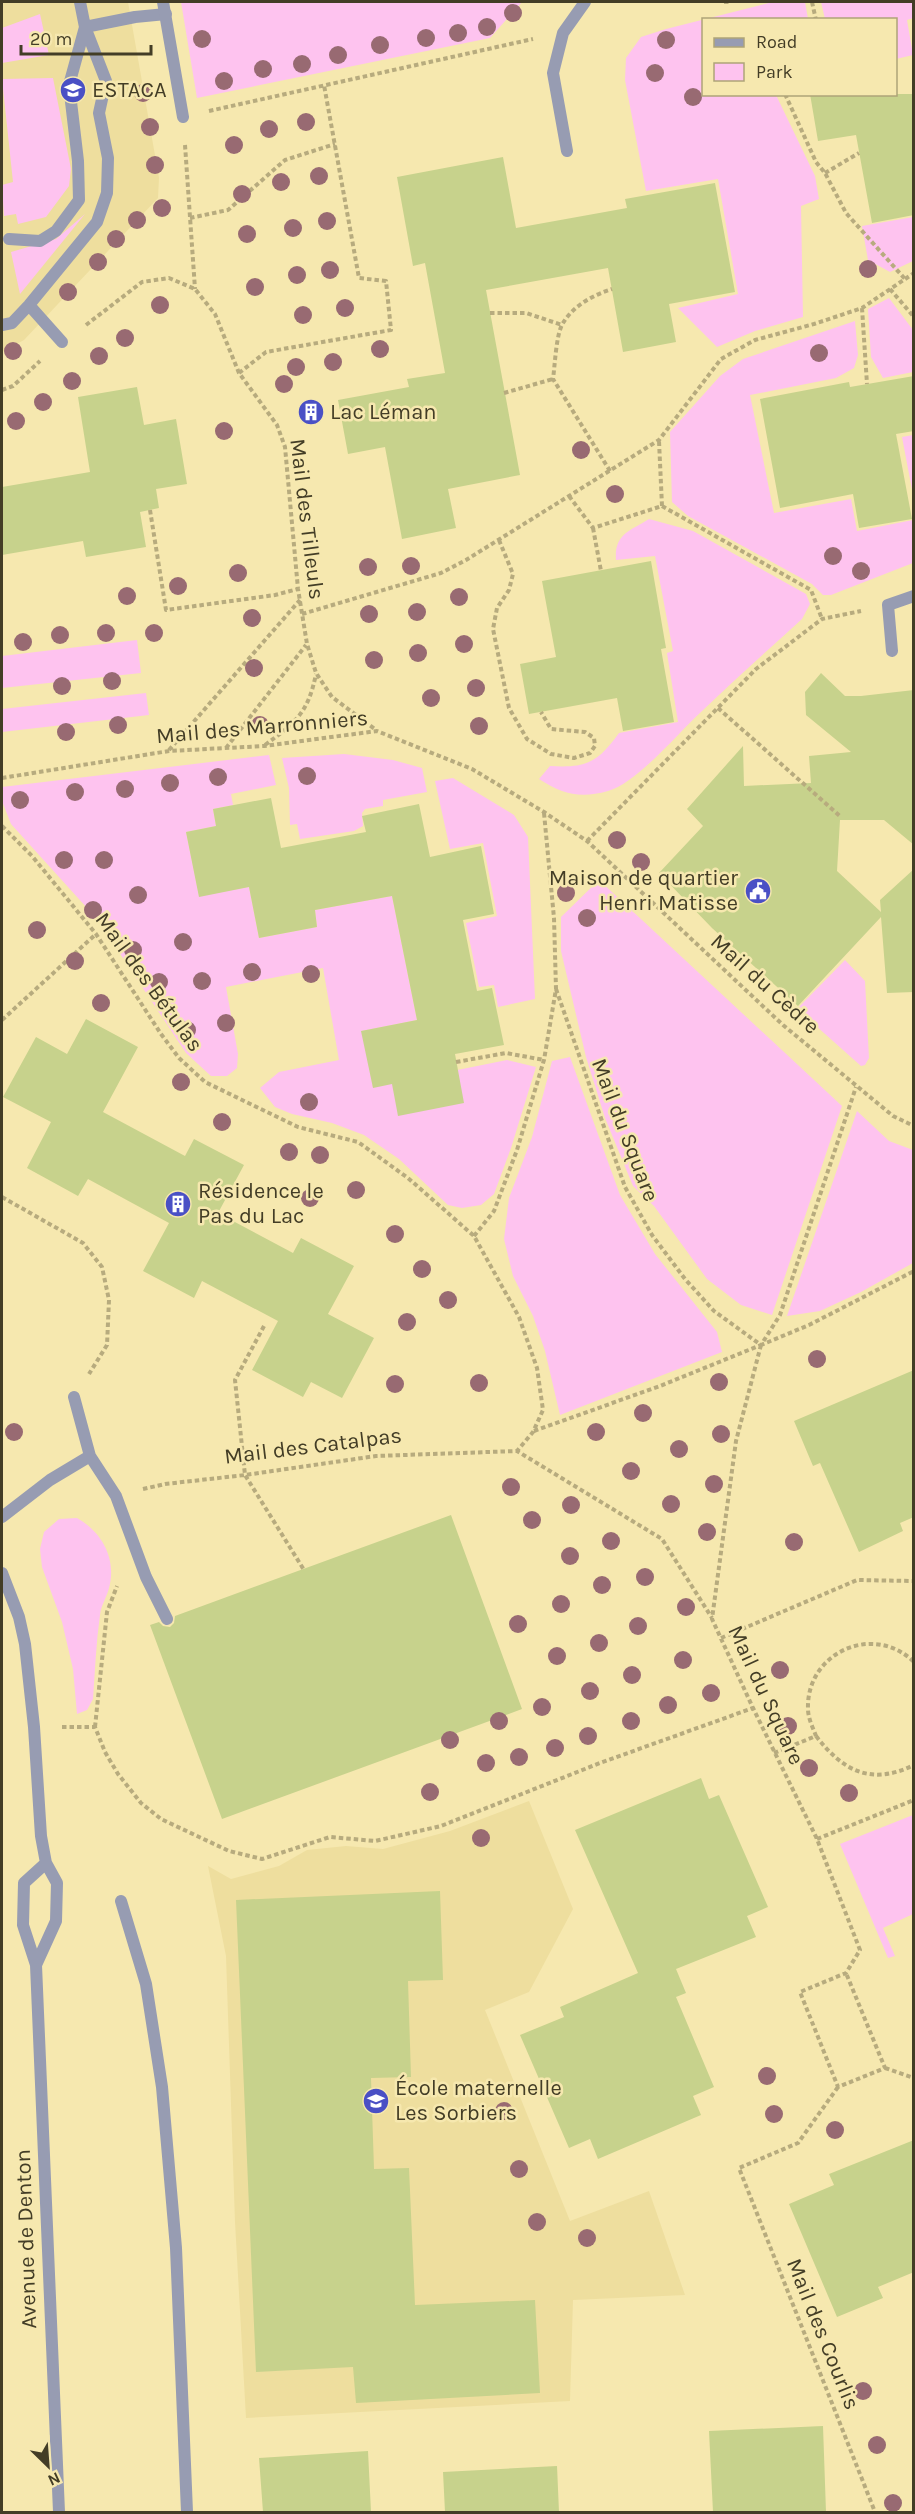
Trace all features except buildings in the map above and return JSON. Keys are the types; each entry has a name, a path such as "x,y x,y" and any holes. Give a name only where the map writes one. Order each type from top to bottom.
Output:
{"street":[{"path":"2,325 12,323 29,305 97,222 107,193 108,158 99,113 106,81 85,27 80,2"},
{"path":"567,151 553,73 563,33 585,2"},
{"path":"85,27 135,17 164,8 183,117"},
{"path":"9,238 40,241 56,231 79,200 78,161 69,85 85,27"},
{"path":"29,305 62,342"},
{"path":"892,651 888,605 914,596"},
{"path":"74,1397 90,1456 116,1496 146,1577 167,1619"},
{"path":"2,1517 50,1480 90,1456"},
{"name":"Avenue de Denton","path":"2,1574 19,1617 25,1644 34,1727 41,1836 45,1863 57,1883 56,1921 36,1965"},
{"name":"Avenue de Denton","path":"45,1863 24,1883 22,1925 36,1965 59,2512"},
{"path":"121,1901 146,1984 162,2087 176,2248 187,2512"}],"path":[{"path":"724,2 731,2"},
{"path":"812,2 816,18"},
{"path":"2,390 13,386 62,342 142,282 169,279 195,289 183,117 563,33"},
{"path":"239,373 266,352 391,330 386,281 359,278 324,85"},
{"path":"786,96 816,162 825,173 846,213 905,279"},
{"path":"190,218 228,210 285,160 335,144"},
{"path":"825,173 860,153"},
{"path":"302,614 441,573 499,540 659,440 721,359 755,340 862,308 914,273"},
{"name":"Mail des Tilleuls","path":"195,289 215,314 239,373 277,425 285,447 298,589 307,644 316,673 332,697 377,731"},
{"path":"610,471 553,379 562,325 580,305 597,294 612,289"},
{"path":"890,289 914,317"},
{"path":"862,308 867,384"},
{"path":"490,313 526,313 562,325"},
{"path":"504,393 553,379"},
{"path":"659,440 662,506"},
{"path":"569,496 593,528 601,571"},
{"path":"593,528 662,506 811,590 822,619"},
{"path":"150,510 166,610 275,595 298,589"},
{"path":"499,540 513,574 509,590 497,608 493,629 509,708 527,739 551,754 574,758 590,753 595,746 594,738 585,732 551,729 541,712"},
{"path":"169,751 300,599"},
{"path":"587,841 756,669 822,619 888,605"},
{"path":"226,748 307,644"},
{"path":"264,746 290,727 310,700 316,673"},
{"path":"718,708 841,817"},
{"name":"Mail des Marronniers","path":"2,778 169,751 264,746 377,731 472,769 544,812"},
{"path":"544,812 554,918 556,989 544,1060 517,1150 494,1211 474,1236 519,1317 537,1368 543,1410 534,1432 517,1451 662,1539 712,1619"},
{"name":"Mail du Cèdre","path":"544,812 587,841 783,1025 856,1087 893,1116 914,1126"},
{"name":"Mail des Bétulas","path":"2,826 32,856 96,934 161,1034 179,1058 205,1082 298,1127 358,1142 408,1178 474,1236"},
{"path":"2,1020 96,934"},
{"name":"Mail du Square","path":"556,989 625,1187 652,1235 685,1279 714,1311 761,1345 736,1441 712,1619 817,1839 860,1950 846,1973"},
{"path":"456,1062 506,1053 544,1060"},
{"path":"761,1345 780,1315 856,1087"},
{"path":"2,1197 83,1243 102,1268 109,1300 107,1345 74,1397"},
{"path":"534,1432 660,1386 809,1325 914,1271"},
{"path":"264,1326 236,1380 245,1475 304,1570"},
{"name":"Mail des Catalpas","path":"116,1496 165,1484 376,1456 517,1451"},
{"path":"722,1638 857,1580 914,1581"},
{"path":"118,1584 107,1612 95,1727 105,1752 118,1774 141,1803 161,1819 229,1851 262,1859 330,1837 375,1841 441,1826 600,1763 753,1708"},
{"path":"914,1662 890,1646 866,1642 842,1651 829,1658 819,1673 810,1692 808,1711 816,1736 830,1754 852,1769 872,1775 896,1774 914,1765"},
{"path":"34,1727 95,1727"},
{"path":"774,1753 816,1736"},
{"path":"817,1839 914,1800"},
{"path":"885,2068 846,1973 800,1992 838,2087 885,2068 914,2078"},
{"name":"Mail des Courlis","path":"838,2087 798,2142 739,2168 875,2512"}],"shaded area":[{"name":"ESTACA","path":"2,2 128,2 159,178 158,198 24,340 2,352"},
{"name":"École maternelle Les Sorbiers","path":"529,1801 573,1909 529,1992 485,2010 570,2221 649,2191 685,2295 573,2300 570,2401 246,2418 235,2222 226,1956 208,1866 231,1879 279,1866 307,1850 346,1846 383,1849 450,1831"}],"green space":[{"path":"181,2 522,2 490,38 197,98"},
{"path":"773,2 805,2 808,18 710,18"},
{"path":"821,2 913,2 913,18 907,20 913,55 897,59 897,18 825,18"},
{"path":"40,14 49,55 2,63 2,28"},
{"path":"702,20 702,96 776,96 815,176 819,199 801,206 803,317 755,331 717,347 678,308 738,294 718,179 646,191 625,80 626,58 641,37"},
{"path":"53,78 71,169 69,186 46,217 18,224 16,214 4,216 2,185 13,182 2,79"},
{"path":"85,214 20,294 11,252 56,239"},
{"path":"913,217 913,261 890,272 868,260 862,226"},
{"path":"889,298 913,330 913,372 883,378 871,357 868,309"},
{"path":"855,321 858,355 854,368 836,378 750,395 774,513 851,499 857,531 913,520 913,563 831,595 823,595 812,584 688,516 672,502 670,432 720,376 743,359"},
{"path":"914,435 913,495 902,437"},
{"path":"649,519 693,531 806,594 810,604 802,619 632,778 608,791 589,795 572,794 539,779 550,766 573,766 590,762 604,751 619,733 678,722 667,653 673,651 655,556 616,560 618,544 625,534"},
{"path":"137,640 141,673 2,688 2,656"},
{"path":"146,693 149,715 2,732 2,709"},
{"path":"344,754 393,760 422,768 427,792 383,800 383,806 365,809 362,813 363,826 354,831 300,839 297,824 290,825 289,788 282,758"},
{"path":"269,755 276,785 231,794 233,805 213,809 216,826 186,832 199,896 249,887 259,938 317,927 315,910 392,896 417,1020 362,1031 373,1087 507,1060 536,1067 494,1194 481,1205 462,1208 448,1205 399,1159 364,1135 332,1123 292,1114 275,1107 260,1088 279,1072 339,1060 323,968 226,987 238,1054 237,1068 227,1076 211,1076 186,1053 97,919 11,824 2,801 2,787"},
{"path":"453,778 514,815 528,837 535,999 498,1007 494,985 479,987 466,923 497,916 483,843 450,849 435,781"},
{"path":"599,880 842,1106 772,1315 741,1305 707,1279 654,1206 633,1186 605,1118 586,1057 561,951 561,917"},
{"path":"845,960 865,981 869,1058 865,1065 861,1066 797,1009"},
{"path":"570,1057 620,1195 655,1254 717,1332 722,1352 560,1415 545,1351 533,1316 513,1276 504,1239 509,1198 532,1137 552,1061"},
{"path":"857,1111 889,1141 913,1150 913,1263 861,1292 820,1311 787,1316"},
{"path":"77,1518 94,1531 105,1547 111,1567 111,1577 100,1615 93,1699 87,1710 77,1714 73,1669 62,1622 42,1567 40,1549 44,1532 59,1519"},
{"path":"913,1815 913,1914 883,1928 895,1956 888,1958 840,1844"}],"place":[{"name":"ESTACA","path":"73,90"},
{"name":"Lac Léman","path":"311,412"},
{"name":"Maison de quartier Henri Matisse","path":"758,891"},
{"name":"Résidence le Pas du Lac","path":"178,1204"},
{"name":"École maternelle Les Sorbiers","path":"376,2101"}]}
